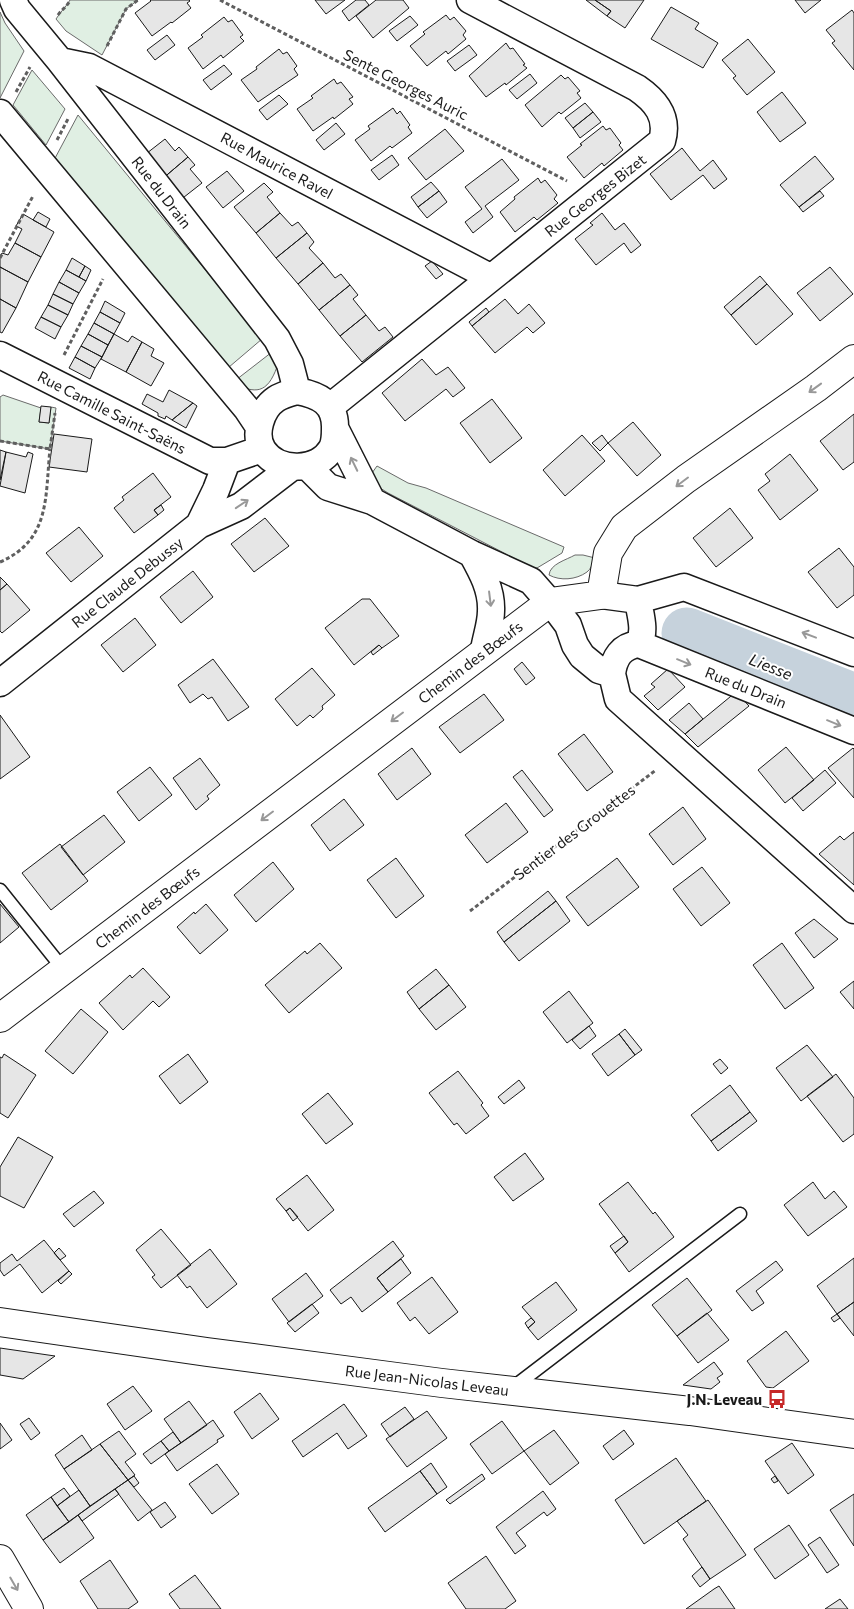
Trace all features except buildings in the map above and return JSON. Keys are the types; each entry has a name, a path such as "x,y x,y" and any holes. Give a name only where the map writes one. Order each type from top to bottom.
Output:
{"street":[{"name":"Rue Georges Bizet","path":"333,418 490,278 662,142 665,123 656,104 637,88 470,0"},
{"name":"Rue du Drain","path":"18,3 43,42 277,339 290,364 297,391"},
{"name":"Rue Maurice Ravel","path":"60,62 90,67 490,278"},
{"path":"1,115 248,409 269,457 278,463 299,466 328,487 372,501 472,554 531,581 568,625 575,645 582,656 599,670 612,674"},
{"name":"Rue Camille Saint-Saëns","path":"0,355 210,461 227,461"},
{"path":"854,359 816,388 686,479 624,527 608,554 601,595 638,600 684,587 854,653"},
{"path":"261,438 262,418 266,409 275,399 297,391 313,394 322,399 333,418 372,501"},
{"path":"198,525 241,506 299,466 319,460 332,448 335,439 333,418"},
{"path":"227,461 261,438"},
{"name":"Rue Claude Debussy","path":"0,682 198,525 216,490 227,461"},
{"path":"472,554 488,585 490,598 491,611 484,650"},
{"name":"Chemin des Bœufs","path":"0,1018 484,650 550,602 601,595"},
{"path":"638,600 642,629 639,644 633,644 619,653 613,662 612,674 618,699 854,910"},
{"name":"Rue du Drain","path":"639,644 854,731"},
{"name":"Rue Jean-Nicolas Leveau","path":"0,1322 207,1352 509,1391 690,1411 854,1434"},
{"path":"0,1559 29,1609"}],"lane":[{"path":"0,890 64,970"},
{"path":"509,1391 740,1214"}],"path":[{"path":"95,70 126,9 138,0"},
{"name":"Sente Georges Auric","path":"220,0 573,184"},
{"path":"1,115 43,42"},
{"path":"0,258 39,186 35,181 44,166"},
{"path":"51,380 116,252"},
{"path":"0,562 13,556 24,546 34,536 41,522 56,408"},
{"path":"0,441 50,449"},
{"name":"Sentier des Grouettes","path":"470,911 678,753"}],"green space":[{"path":"70,0 138,0 126,9 102,55 66,31 56,19"},
{"path":"0,12 5,23 24,51 0,98"},
{"path":"32,70 65,109 46,145 13,105"},
{"path":"78,115 262,339 222,373 53,162"},
{"path":"272,352 277,367 265,387 254,390 232,383"},
{"path":"3,395 41,408 39,422 49,423 51,407 56,408 50,449 0,441 0,397"},
{"path":"377,466 408,483 426,488 564,547 562,553 537,568 533,568 377,486 372,473"},
{"path":"575,555 595,558 587,572 578,577 568,579 549,575 555,565"}],"waterway":[{"name":"Liesse","path":"687,633 854,699"}],"place":[{"name":"J.N. Leveau","path":"777,1399"}]}
